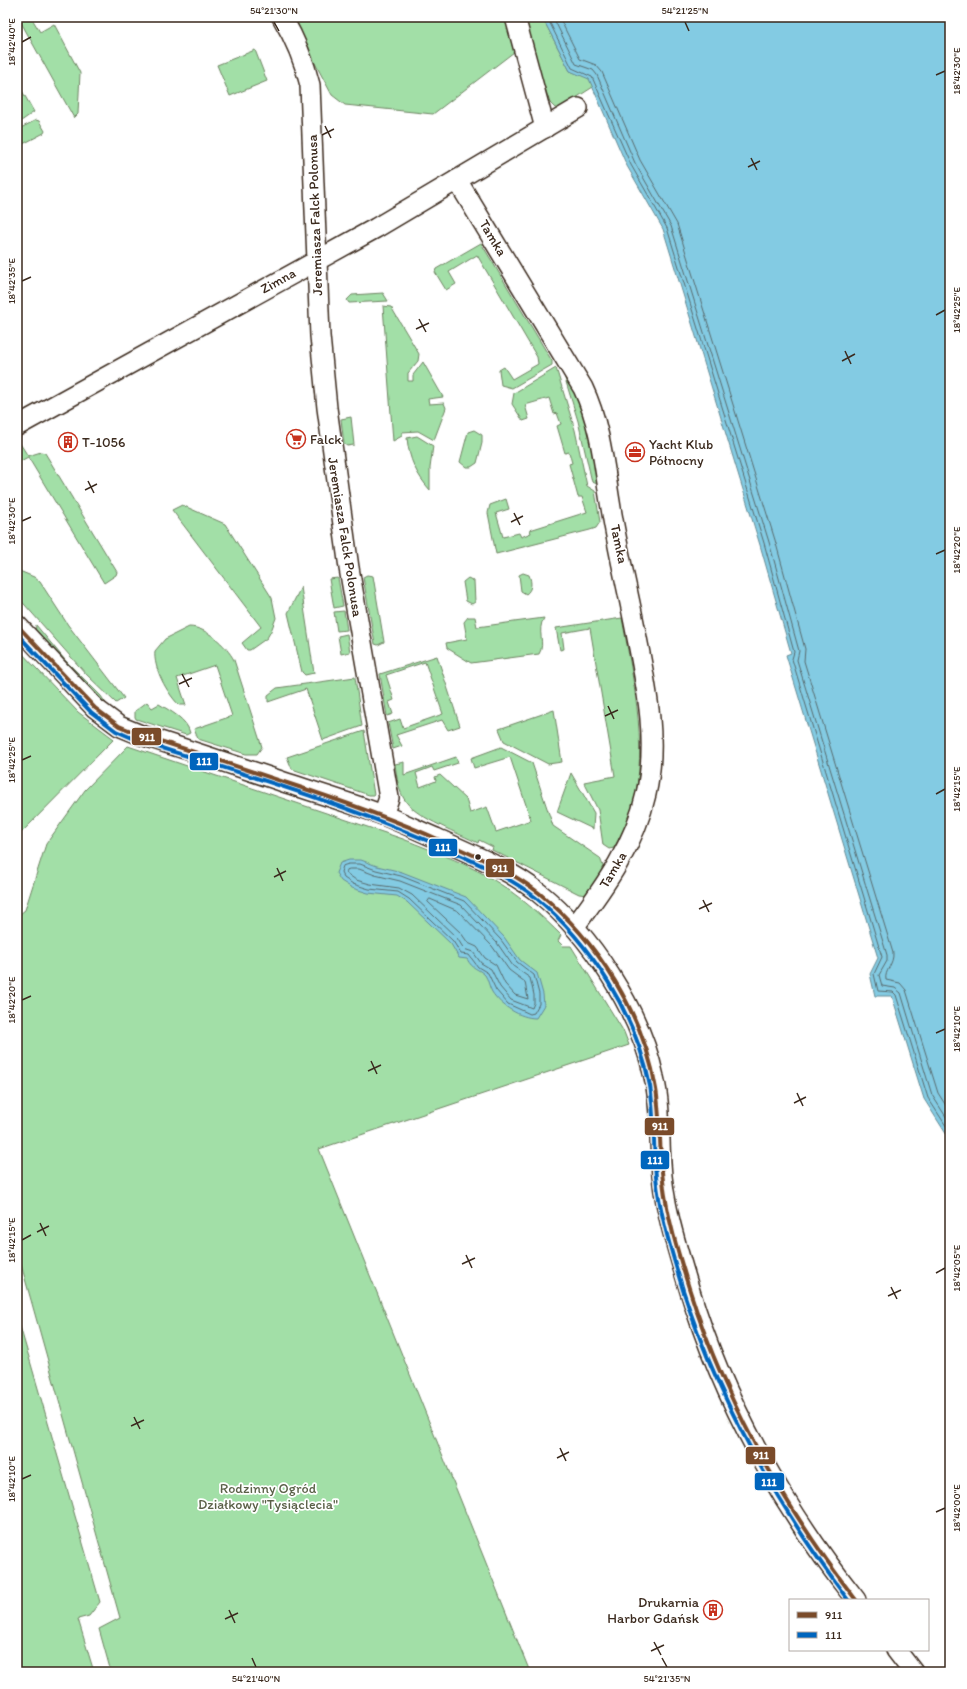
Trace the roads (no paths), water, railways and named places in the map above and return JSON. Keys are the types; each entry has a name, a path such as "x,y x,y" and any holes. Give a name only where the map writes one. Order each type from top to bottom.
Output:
{"street":[{"name":"Jeremiasza Falck Polonusa","path":"282,17 296,42 310,85 320,336 328,415 350,575 389,798 383,815"},
{"path":"515,17 545,128"},
{"name":"Zimna","path":"17,426 317,260 457,180 578,108"},
{"name":"Tamka","path":"457,180 571,368 591,404 603,456 611,509 648,690 650,758 646,793 640,815 617,864 575,926"},
{"path":"17,625 95,708 119,726 140,735 383,815 466,851 523,882 540,894 575,926 615,982 644,1043 652,1070 661,1122 661,1164 669,1211 690,1293 716,1362 770,1475 802,1529 855,1599"},
{"path":"897,1651 914,1672"}],"water":[{"path":"542,17 950,17 950,1140 924,1099 892,996 875,996 870,974 878,958 786,655 791,653 760,545 663,229 627,166 589,79 570,71"},
{"path":"349,860 361,860 377,866 402,872 466,897 504,937 520,960 537,973 543,994 544,1005 536,1018 517,1013 500,1002 492,992 485,975 473,967 467,959 459,958 451,944 407,902 397,896 368,893 352,888 341,881 336,873 340,863"}],"place":[{"name":"Falck","path":"296,439"},
{"name":"T-1056","path":"68,442"},
{"name":"Yacht Klub Północny","path":"635,452"},
{"name":"Drukarnia Harbor Gdańsk","path":"713,1610"}],"park label":[{"name":"Rodzinny Ogród Działkowy \"Tysiąclecia\"","path":"268,1496"}]}
